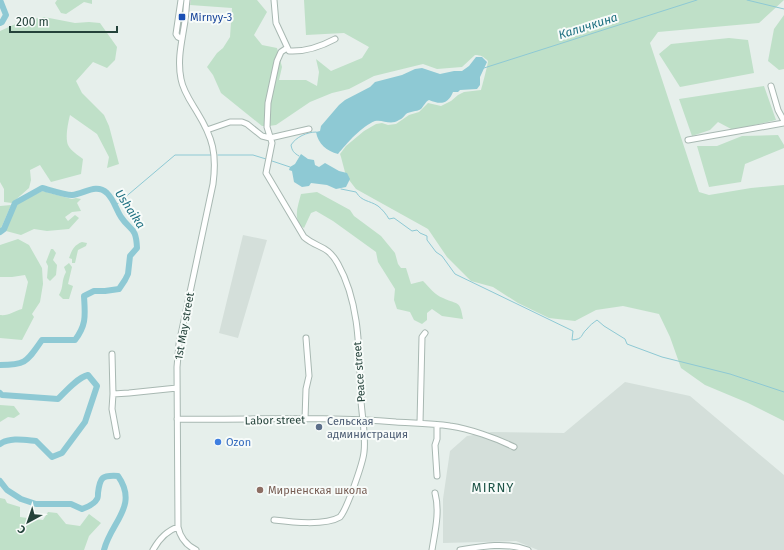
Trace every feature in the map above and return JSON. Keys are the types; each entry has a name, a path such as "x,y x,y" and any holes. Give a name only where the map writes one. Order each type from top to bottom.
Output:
{"street":[{"path":"181,0 176,34 182,39"},
{"name":"1st May street","path":"178,527 177,367 179,344 213,184 215,167 214,150 207,130 182,84 179,65 187,0"},
{"path":"274,0 276,23 289,51 300,52 323,45 335,39"},
{"name":"Peace street","path":"274,520 298,523 332,521 342,515 355,482 364,452 358,340 352,296 338,264 330,252 307,240 297,227 266,173 272,143 267,127 268,103 277,61 281,52 287,48"},
{"path":"688,140 784,122 778,110 771,86"},
{"path":"207,130 230,122 242,122 247,124 262,136 270,138 309,129"},
{"path":"420,423 422,337 425,333"},
{"path":"305,419 306,389 310,376 306,338"},
{"path":"112,354 112,409 117,436"},
{"path":"113,394 177,388"},
{"name":"Labor street","path":"177,420 363,419 420,423 451,426 477,433 514,447"},
{"path":"437,425 437,439 435,445 437,476"},
{"path":"432,550 436,526 437,506 435,493"},
{"path":"153,550 162,536 170,530 178,527 182,539 196,550"},
{"path":"460,550 482,547 511,546 528,550"}],"shaded area":[{"path":"243,235 267,240 238,338 219,333"},
{"path":"625,382 690,396 784,475 784,550 538,550 516,541 443,543 443,499 450,451 467,436 492,432 564,433"}],"green space":[{"path":"57,0 92,0 92,4 84,2 66,14 61,13 55,3"},
{"path":"191,0 257,0 267,12 254,35 262,45 277,48 282,67 279,80 306,80 317,86 319,72 316,59 331,71 362,58 369,47 344,33 306,35 304,0 784,0 759,23 658,32 650,43 699,192 709,195 751,188 784,185 784,421 748,403 705,385 681,368 670,337 659,314 623,306 596,310 575,321 549,318 518,303 493,287 471,281 447,257 428,229 356,189 346,176 340,154 346,146 364,131 376,124 396,124 409,115 419,112 428,103 441,106 464,92 481,90 488,61 484,57 475,55 462,67 437,69 423,64 374,76 349,89 332,93 310,102 276,125 262,126 221,93 213,75 207,67 230,37 232,8 190,5"},
{"path":"784,15 784,69 779,70 768,61 774,29"},
{"path":"44,17 75,23 100,23 117,47 115,60 107,68 93,62 76,81 82,93 104,115 109,126 119,164 107,168 109,157 97,134 70,115 67,130 67,142 71,149 83,159 81,174 51,182 40,165 30,170 31,180 29,188 12,203 4,202 4,189 0,182 0,31 22,21"},
{"path":"729,38 748,40 754,73 680,87 659,54 671,44"},
{"path":"764,86 776,120 733,130 718,122 710,130 692,136 679,99"},
{"path":"778,135 784,145 784,148 745,164 741,182 709,187 697,146 717,146 742,136"},
{"path":"42,191 72,199 81,199 77,203 81,211 72,212 65,217 68,221 75,215 79,218 69,229 47,231 34,229 21,235 6,231 16,204"},
{"path":"317,192 350,210 354,216 381,236 395,253 398,264 401,268 406,268 411,284 423,281 437,295 458,304 461,309 463,319 442,316 432,309 427,313 427,320 422,324 414,320 410,312 397,309 394,300 395,289 378,262 376,252 333,221 316,211 311,213 304,228 300,225 297,217 297,208 301,194"},
{"path":"11,205 2,226 0,229 0,206"},
{"path":"18,239 29,245 42,268 43,284 40,302 32,314 34,317 22,340 0,338 0,315 9,314 22,309 28,282 25,275 0,277 0,245"},
{"path":"82,242 87,243 86,246 78,250 75,263 72,263 72,259 69,258 71,253 75,246"},
{"path":"51,249 53,249 56,253 53,260 57,265 56,275 50,281 47,278 48,266 46,262"},
{"path":"69,263 72,267 68,284 73,286 69,299 63,299 59,295 66,272 64,267"},
{"path":"0,405 14,406 20,414 14,418 8,417 0,422"},
{"path":"0,498 5,499 7,503 20,507 20,517 43,520 48,512 57,513 66,524 80,526 89,514 101,523 89,536 84,550 0,550"}],"water":[{"path":"476,57 482,57 487,62 480,77 480,85 477,89 453,92 449,99 441,103 429,100 421,109 406,114 396,122 375,121 370,123 350,140 338,154 327,149 319,140 316,132 320,131 321,126 339,105 345,100 370,87 375,82 422,68 440,74 462,71 469,66"},
{"path":"301,154 308,159 314,160 315,165 319,167 325,163 339,171 347,173 350,179 346,187 336,189 327,185 311,183 309,186 302,187 294,182 292,171 289,170"}],"waterway":[{"name":"Ushaika","path":"0,0 6,15 0,23"},
{"name":"Каличкина","path":"484,68 697,0"},
{"name":"Каличкина","path":"747,0 784,9"},
{"name":"Каличкина","path":"299,156 294,152 291,145 302,136 316,132"},
{"name":"Каличкина","path":"116,205 175,155 211,155"},
{"name":"Каличкина","path":"218,155 253,155 266,159"},
{"name":"Каличкина","path":"272,161 290,167"},
{"name":"Ushaika","path":"0,232 4,229 15,203 42,188 72,195 99,189 107,193 121,217 134,232 137,248 130,256 128,274 119,289 94,291 84,296 85,314 82,329 75,340 42,340 33,353 21,363 0,365"},
{"path":"341,189 356,192 363,199 378,206 389,219 394,218 412,231 417,230 427,236 427,240 436,252 442,256 455,274 573,331 572,340 580,338 589,326 597,320 625,339 627,344 662,357 730,374 784,392"},
{"name":"Ushaika","path":"0,393 2,395 58,399 76,382 88,375 97,386 85,422 62,453 52,457 36,441 8,440 0,444"},
{"name":"Ushaika","path":"0,481 7,490 21,499 36,504 71,504 82,509 90,506 96,501 100,483 103,478 108,476 118,476 124,487 126,496 125,505 122,514 107,540 104,550"}],"place":[{"name":"Mirnyy-3","path":"182,17"},
{"name":"Сельская администрация","path":"319,427"},
{"name":"Ozon","path":"218,442"},
{"name":"Мирненская школа","path":"260,490"}],"district":[{"name":"MIRNY","path":"493,487"}]}
